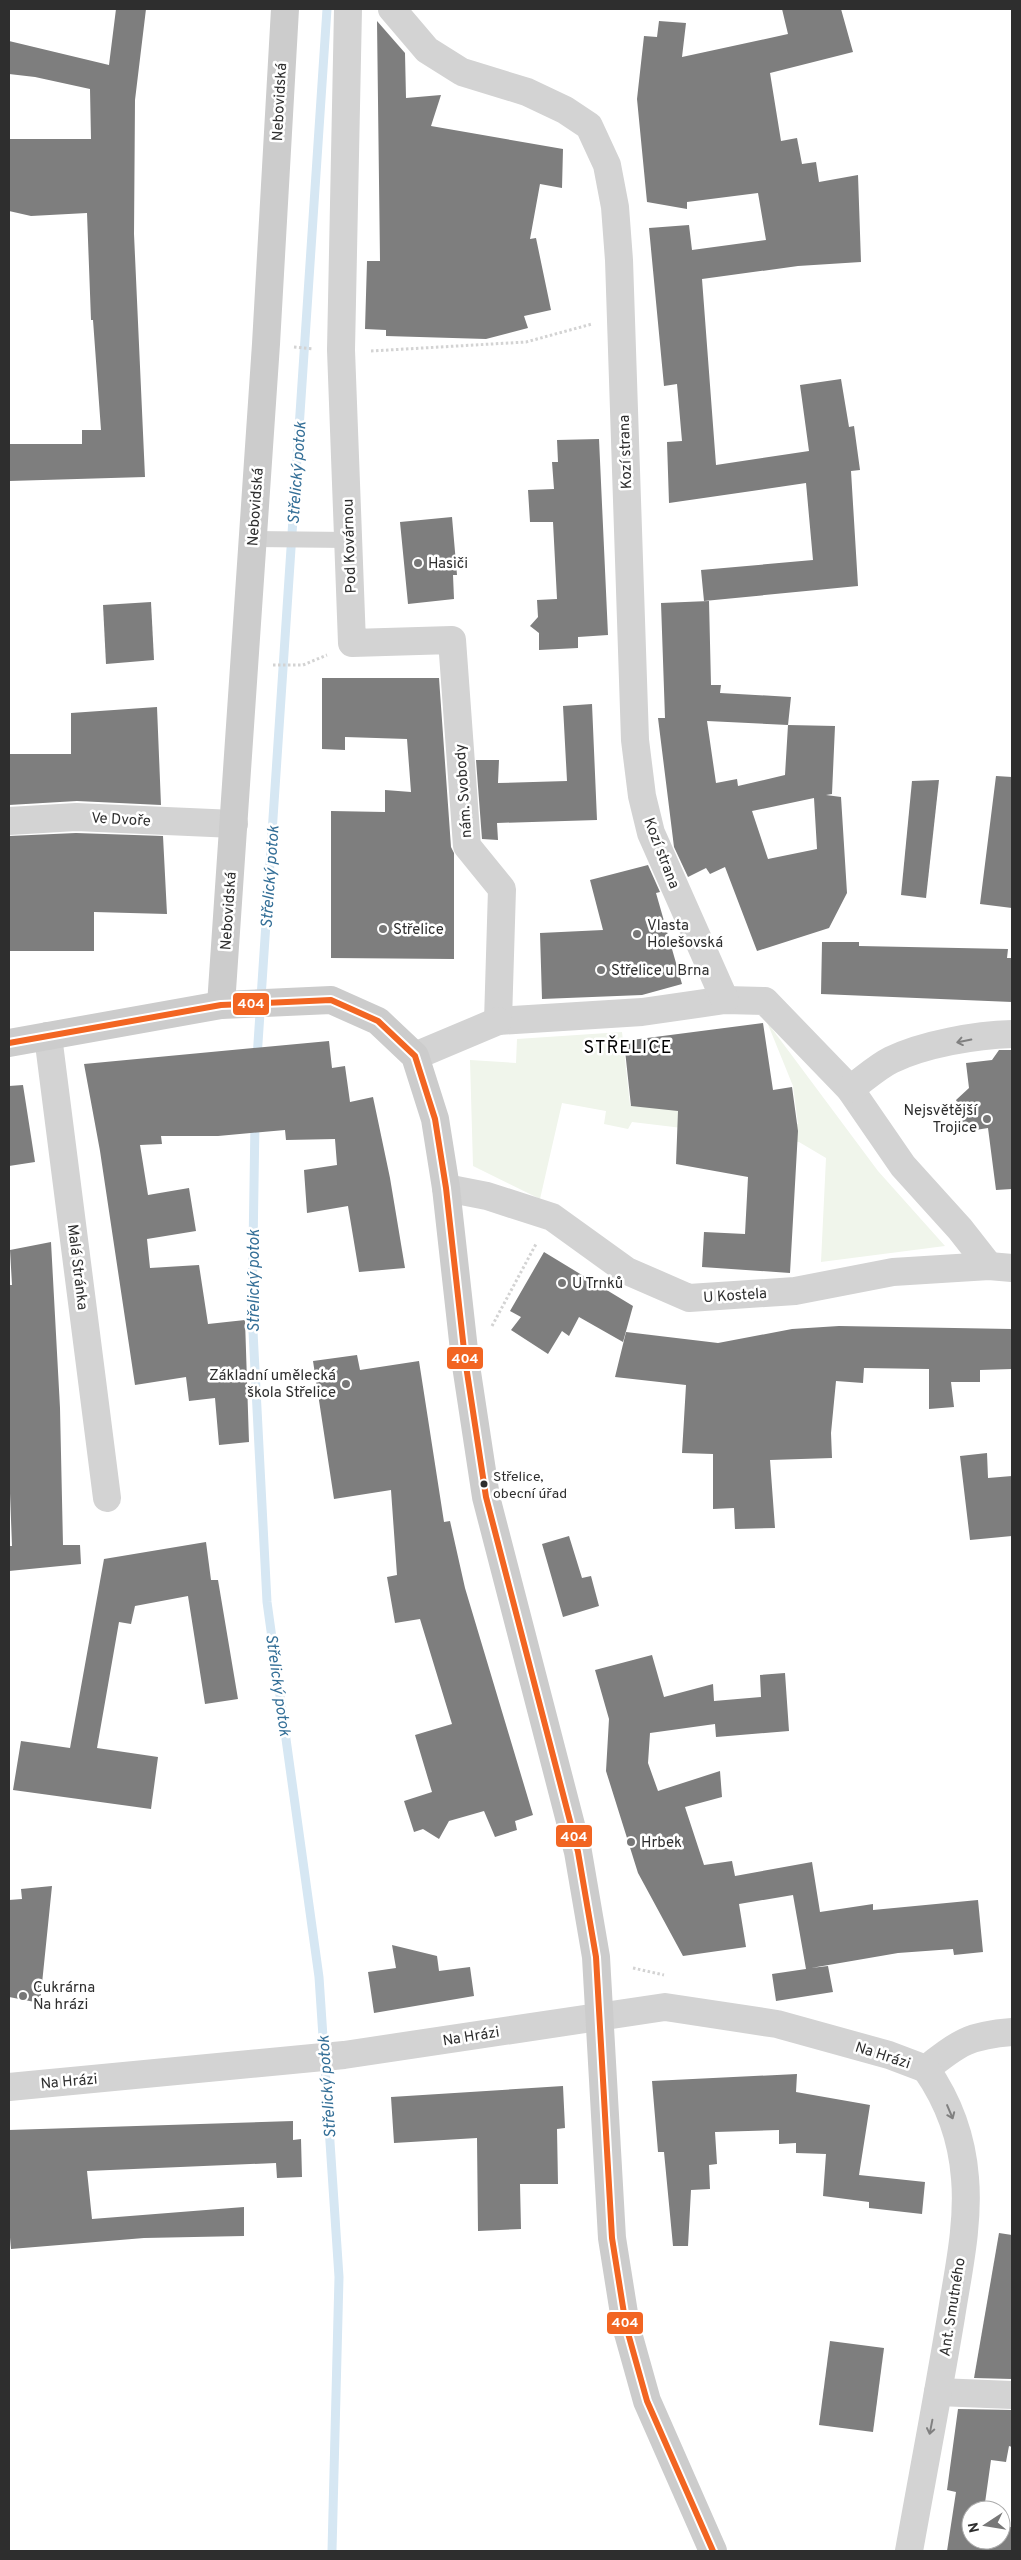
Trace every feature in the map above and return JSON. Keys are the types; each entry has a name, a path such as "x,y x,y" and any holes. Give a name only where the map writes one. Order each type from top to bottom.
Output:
{"street":[{"name":"Nebovidská","path":"234,1004 234,824 285,9"},
{"path":"341,350 348,9"},
{"name":"Kozí strana","path":"392,9 427,50 462,72 527,92 565,110 589,126 607,166 615,207 621,316 635,740 642,796 651,833 725,1000"},
{"name":"Pod Kovárnou","path":"341,350 336,540 352,643 452,640"},
{"name":"nám. Svobody","path":"452,640 467,846 502,889 498,1021"},
{"name":"Ve Dvoře","path":"9,821 76,817 234,824"},
{"path":"9,1043 234,1004 331,1000 378,1020 415,1056 436,1119 446,1188 465,1359 486,1497 578,1852 596,1957 601,2015 612,2238 626,2326 647,2401 712,2551"},
{"name":"U Kostela","path":"498,1021 642,1012 725,1000 765,1001 850,1089 903,1166 960,1228 1001,1267"},
{"path":"415,1056 498,1021"},
{"path":"850,1089 891,1060 932,1047 996,1035 1012,1034"},
{"name":"Malá Stránka","path":"48,1036 107,1498"},
{"name":"U Kostela","path":"446,1188 486,1196 552,1218 627,1271 689,1298 796,1291 893,1272 1001,1267"},
{"name":"Na Hrázi","path":"9,2087 344,2056 601,2015 665,2007 777,2024 889,2055 926,2069"},
{"path":"926,2069 953,2047 971,2038 1012,2032"},
{"name":"Ant. Smutného","path":"909,2551 961,2254 966,2179 961,2146 952,2116 940,2090 926,2069"},
{"path":"938,2392 1012,2395"}],"lane":[{"path":"253,539 336,540"}],"path":[{"path":"341,350 387,351 526,342 621,316"},
{"path":"489,1331 540,1236"}],"shaded area":[{"path":"767,1022 878,1171 945,1246 821,1262 826,1158 799,1142 632,1122 628,1129 604,1124 606,1111 562,1103 540,1199 473,1166 470,1060 516,1063 517,1039 622,1032 630,1105 798,1124 793,1086"}],"building":[{"path":"116,9 146,9 135,100 134,234 145,477 9,481 9,444 82,444 82,430 101,430 93,320 91,320 87,213 31,216 9,211 9,139 91,139 90,89 35,77 9,74 9,41 109,65"},
{"path":"782,9 841,9 853,52 770,73 781,141 797,138 802,164 816,162 819,182 858,175 861,262 798,266 702,279 716,465 809,451 800,385 841,379 849,427 854,426 860,470 851,471 858,586 704,601 701,570 813,560 806,483 669,503 667,442 682,441 677,384 664,386 649,228 689,225 692,250 766,240 758,193 687,202 687,209 647,202 637,99 644,36 657,37 659,21 686,23 682,57 788,34"},
{"path":"377,21 405,53 406,98 441,95 431,126 563,149 562,188 540,184 530,239 536,238 551,310 524,316 528,328 486,339 386,336 386,330 365,329 367,261 380,261"},
{"path":"599,439 608,635 578,637 578,648 539,650 539,633 530,626 538,617 537,600 557,599 553,522 530,522 528,490 554,489 552,462 558,462 557,440"},
{"path":"452,517 457,575 453,575 454,599 408,604 400,522"},
{"path":"709,601 711,685 721,685 720,693 791,697 788,725 835,726 832,794 826,795 841,797 847,893 829,928 757,951 725,867 710,874 706,868 688,877 674,847 658,718 665,718 661,603","holes":["707,721 788,725 785,775 738,786 737,779 716,783","814,798 817,849 768,859 752,811"]},
{"path":"151,602 154,660 106,664 103,605"},
{"path":"322,678 439,678 451,847 454,853 454,959 331,958 331,811 385,812 385,790 411,792 407,739 345,737 345,750 322,749"},
{"path":"592,704 597,820 497,823 498,840 482,839 476,760 499,760 498,783 567,781 563,706"},
{"path":"157,707 161,805 77,801 9,805 9,754 71,754 71,713"},
{"path":"996,776 1012,777 1012,908 980,904"},
{"path":"939,780 926,898 901,895 912,781"},
{"path":"76,833 163,836 167,914 94,912 94,951 9,951 9,836"},
{"path":"648,865 660,892 656,893 682,984 642,995 542,999 540,933 603,930 590,880"},
{"path":"822,942 859,942 859,946 1008,949 1007,958 1012,958 1012,1002 821,994"},
{"path":"763,1023 773,1090 792,1087 798,1131 790,1273 702,1267 704,1232 745,1234 748,1177 676,1164 678,1111 631,1106 624,1041"},
{"path":"329,1041 332,1068 345,1066 350,1102 373,1097 390,1178 405,1268 359,1272 348,1206 307,1213 304,1170 337,1165 335,1139 286,1140 285,1130 218,1136 161,1136 162,1144 140,1145 148,1195 189,1188 196,1231 147,1239 150,1268 199,1265 208,1324 245,1320 249,1442 219,1445 215,1398 189,1401 186,1377 135,1385 100,1151 84,1064"},
{"name":"Nejsvětější Trojice","path":"999,1050 1012,1050 1012,1189 996,1190 988,1128 963,1132 961,1110 956,1100 969,1088 966,1063 992,1060"},
{"path":"23,1085 35,1162 9,1166 9,1086"},
{"path":"51,1242 60,1408 63,1545 80,1545 81,1564 9,1571 9,1546 12,1546 9,1467 9,1285 12,1285 10,1250"},
{"path":"544,1252 633,1306 623,1342 579,1317 569,1336 562,1331 548,1354 511,1330 521,1317 510,1311"},
{"path":"839,1326 1012,1329 1012,1369 980,1370 980,1382 951,1382 954,1407 929,1409 929,1369 864,1368 863,1383 836,1381 831,1433 832,1458 770,1460 775,1528 735,1529 734,1508 713,1509 713,1454 682,1453 686,1385 615,1377 626,1332 718,1343 792,1329"},
{"path":"357,1355 360,1370 419,1361 444,1522 450,1521 465,1588 533,1815 515,1821 517,1830 495,1837 484,1811 449,1821 439,1839 423,1829 414,1832 404,1801 432,1792 415,1735 452,1724 420,1619 395,1623 387,1577 397,1575 391,1490 334,1499 313,1361"},
{"path":"987,1453 988,1478 1012,1476 1012,1536 970,1540 960,1456"},
{"path":"569,1536 582,1578 591,1576 599,1606 563,1617 542,1544"},
{"path":"206,1542 211,1580 218,1580 238,1699 205,1704 188,1596 135,1606 131,1624 119,1622 97,1748 158,1757 151,1809 13,1790 21,1741 70,1748 104,1559"},
{"path":"652,1655 664,1697 713,1684 714,1701 761,1697 760,1675 785,1673 789,1731 716,1737 715,1724 650,1733 648,1763 658,1791 720,1771 722,1797 685,1807 704,1865 732,1861 735,1876 812,1862 820,1912 873,1904 873,1910 978,1900 983,1952 954,1955 953,1949 898,1953 811,1968 828,1966 833,1992 776,2001 772,1974 806,1969 793,1895 739,1904 746,1947 683,1956 638,1873 606,1771 609,1719 595,1670"},
{"path":"52,1886 40,2003 9,1997 9,1900 22,1899 21,1889"},
{"path":"392,1945 437,1956 439,1971 470,1967 474,1996 374,2013 368,1972 396,1968"},
{"path":"797,2074 796,2092 870,2105 859,2175 925,2182 922,2214 869,2208 869,2202 823,2196 826,2154 796,2153 796,2143 779,2144 779,2130 715,2132 717,2164 709,2165 710,2189 691,2190 688,2246 673,2246 664,2152 658,2152 652,2081"},
{"path":"563,2086 565,2128 557,2129 558,2184 520,2184 521,2229 478,2231 477,2138 394,2143 391,2097"},
{"path":"293,2121 293,2140 301,2139 302,2177 277,2178 276,2163 87,2171 92,2219 244,2207 244,2236 144,2238 11,2249 9,2226 9,2130"},
{"path":"999,2233 1012,2235 1012,2379 974,2378"},
{"path":"830,2341 884,2348 873,2432 819,2425"},
{"path":"958,2409 1012,2410 1012,2447 1009,2446 1006,2462 991,2460 985,2500 961,2500 961,2550 1011,2550 1011,2527 1012,2551 947,2551 956,2492 947,2490"}],"waterway":[{"name":"Střelický potok","path":"257,1058 327,9"},
{"name":"Střelický potok","path":"255,1121 252,1312 267,1602 319,1977 339,2277 332,2551"}],"transit line":[{"name":"404","path":"9,1043 221,1005 331,1000 378,1021 415,1056 435,1119 446,1188 465,1359 486,1497 578,1852 596,1957 612,2238 626,2326 647,2401 713,2551"}],"place":[{"name":"Hasiči","path":"418,563"},
{"name":"Střelice","path":"383,929"},
{"name":"Vlasta Holešovská","path":"637,934"},
{"name":"Střelice u Brna","path":"601,970"},
{"name":"Nejsvětější Trojice","path":"987,1119"},
{"name":"U Trnků","path":"562,1283"},
{"name":"Základní umělecká škola Střelice","path":"346,1384"},
{"name":"Střelice, obecní úřad","path":"484,1484"},
{"name":"Hrbek","path":"631,1842"},
{"name":"Cukrárna Na hrázi","path":"23,1996"}],"district":[{"name":"STŘELICE","path":"628,1047"}]}
